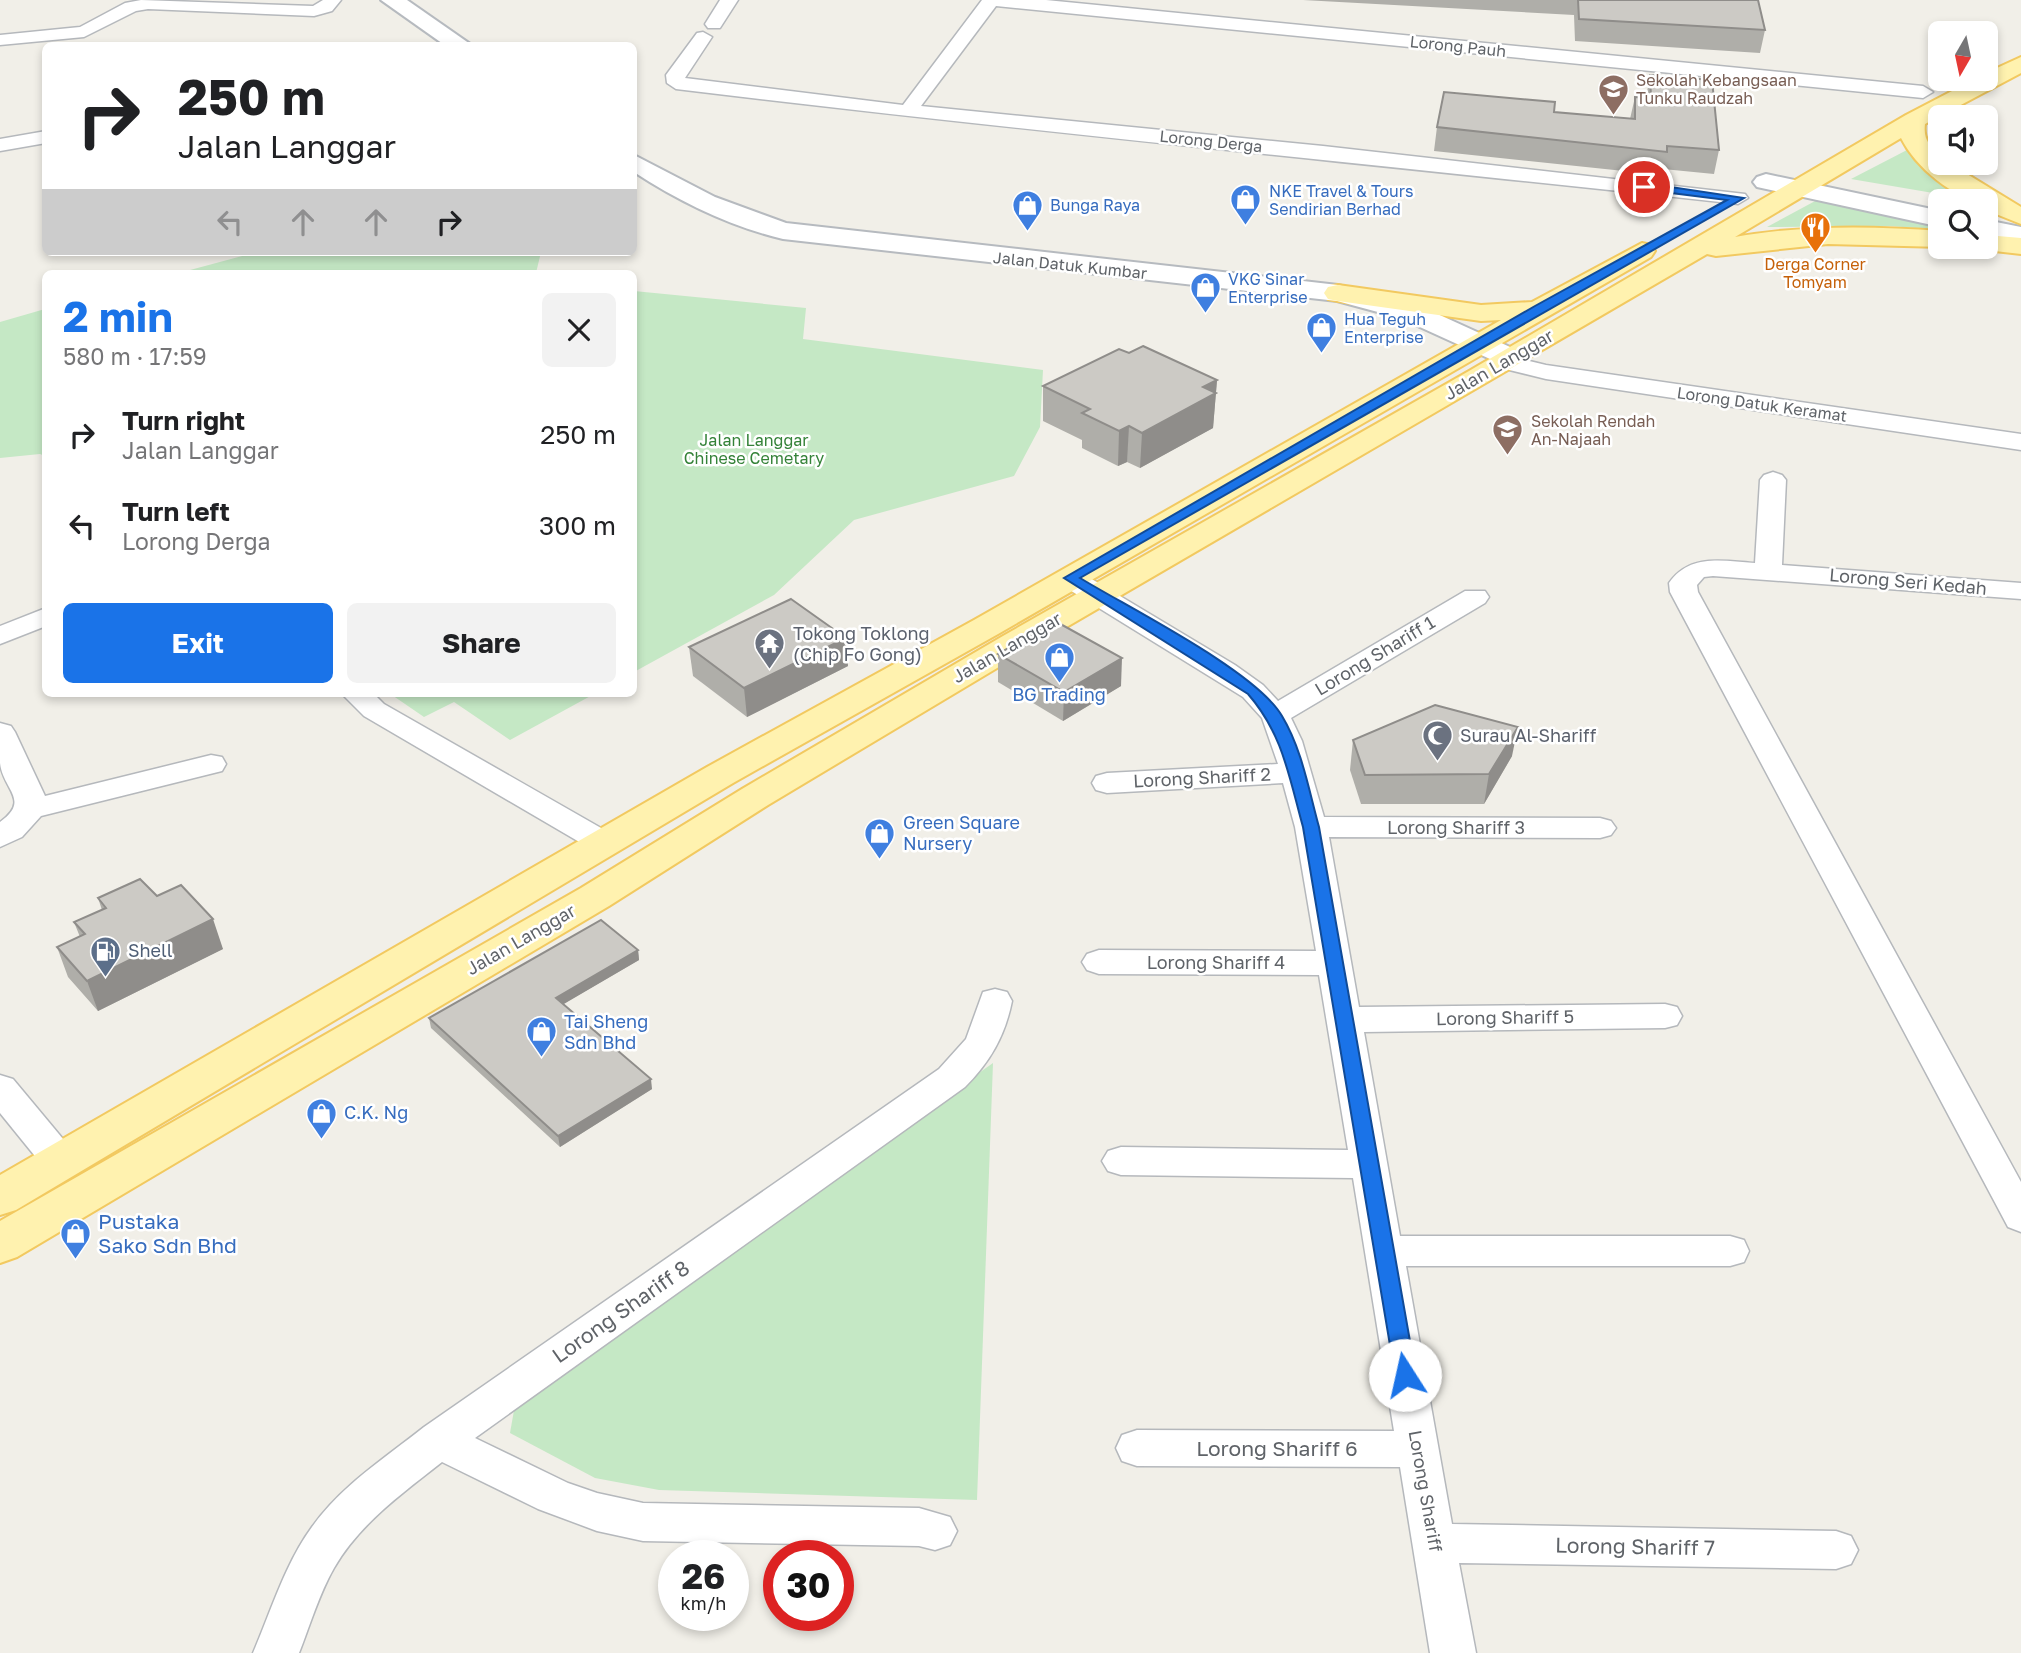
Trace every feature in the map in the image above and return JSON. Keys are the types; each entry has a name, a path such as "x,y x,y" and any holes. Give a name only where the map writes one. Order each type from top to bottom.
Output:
{"main road":[{"path":"391,0 456,42"},
{"name":"Jalan Langgar","path":"0,1244 595,897 1085,587 1539,308 1738,198 1789,182 2021,64"},
{"name":"Jalan Langgar","path":"0,1196 720,775 1085,587 1508,360 1690,253 1789,182 1928,89"},
{"path":"1914,120 1912,136 1915,144 1934,163 1965,186 2021,216"},
{"name":"Jalan Datuk Kumbar","path":"637,164 698,201 733,217 783,231 1338,293 1409,313 1508,360"},
{"path":"1789,182 1928,205"},
{"path":"1789,182 1928,216"},
{"path":"1998,218 2021,222"},
{"path":"1998,230 2021,235"},
{"path":"1690,253 1762,240 1860,235 1928,238"},
{"path":"1998,244 2021,246"},
{"path":"1338,293 1481,313 1517,313 1539,308"}],"street":[{"path":"0,40 84,32 138,5 314,10 326,7 332,0"},
{"name":"Lorong Derga","path":"729,0 675,75 676,83 908,111 1336,153 1738,198"},
{"path":"908,111 992,0"},
{"name":"Lorong Pauh","path":"992,0 1923,92"},
{"path":"0,145 42,137"},
{"name":"Lorong Datuk Keramat","path":"1508,360 1546,372 2021,442"},
{"path":"1773,480 1781,572"},
{"name":"Lorong Seri Kedah","path":"2021,591 1781,572 1696,570 1683,583 1684,592 2021,1217"},
{"name":"Lorong Shariff","path":"1085,587 1225,671 1253,691 1275,715 1297,773 1311,827 1452,1653"},
{"name":"Lorong Shariff 1","path":"1275,715 1475,597"},
{"path":"0,636 42,618"},
{"path":"360,697 374,710 604,843"},
{"path":"0,732 31,800 31,808 25,818 0,837"},
{"path":"31,808 211,764"},
{"name":"Lorong Shariff 2","path":"1107,783 1297,773"},
{"name":"Lorong Shariff 3","path":"1311,827 1600,828"},
{"name":"Lorong Shariff 4","path":"1098,962 1334,963"},
{"name":"Lorong Shariff 8","path":"276,1653 315,1563 335,1529 362,1502 439,1440 952,1078 977,1054 991,1025 995,1001"},
{"name":"Lorong Shariff 5","path":"1344,1020 1665,1016"},
{"path":"0,1088 60,1161"},
{"path":"1121,1161 1369,1164"},
{"path":"1384,1251 1730,1251"},
{"path":"439,1440 553,1496 597,1512 643,1522 919,1527 935,1531"},
{"name":"Lorong Shariff 6","path":"1137,1448 1418,1450"},
{"name":"Lorong Shariff 7","path":"1434,1543 1836,1550"}],"green space":[{"path":"1907,150 1928,165 1928,175 1943,175 1963,189 1928,189 1928,192 1851,179"},
{"path":"1817,200 1928,221 1928,229 1890,226 1767,227"},
{"path":"242,256 540,256 537,270 190,270"},
{"name":"Jalan Langgar Chinese Cemetary","path":"637,291 806,308 803,339 1043,370 1040,427 1014,476 854,520 774,595 637,670"},
{"path":"42,310 42,455 0,458 0,322"},
{"path":"395,697 589,697 510,740 454,702 424,717"},
{"path":"993,1063 977,1500 659,1490 595,1478 510,1433 516,1399"}],"building":[{"path":"1578,0 1758,0 1765,30 1579,19"},
{"path":"1650,75 1712,80 1719,150 1667,146 1667,152 1437,127 1444,92 1555,102 1554,112 1635,119 1635,97 1651,98"},
{"path":"1143,346 1217,380 1203,387 1216,393 1142,433 1129,426 1119,431 1082,413 1090,409 1043,386 1119,349 1129,353"},
{"path":"791,599 846,638 744,688 689,647"},
{"path":"1055,621 1122,658 1064,692 998,654"},
{"path":"1435,705 1518,727 1489,774 1365,775 1353,740"},
{"path":"140,879 157,896 181,885 213,919 87,981 57,947 85,934 74,922 106,908 98,898"},
{"name":"Tai Sheng Sdn Bhd","path":"601,920 638,950 556,998 651,1079 558,1136 429,1018"}],"place":[{"name":"Sekolah Kebangsaan Tunku Raudzah","path":"1613,116"},
{"name":"NKE Travel & Tours Sendirian Berhad","path":"1246,227"},
{"name":"Bunga Raya","path":"1027,232"},
{"name":"Derga Corner Tomyam","path":"1815,254"},
{"name":"VKG Sinar Enterprise","path":"1205,315"},
{"name":"Hua Teguh Enterprise","path":"1321,355"},
{"name":"Sekolah Rendah An-Najaah","path":"1508,457"},
{"name":"Tokong Toklong (Chip Fo Gong)","path":"770,671"},
{"name":"BG Trading","path":"1059,684"},
{"name":"Surau Al-Shariff","path":"1437,763"},
{"name":"Green Square Nursery","path":"880,860"},
{"name":"Shell","path":"105,978"},
{"name":"Tai Sheng Sdn Bhd","path":"541,1059"},
{"name":"C.K. Ng","path":"321,1140"},
{"name":"Pustaka Sako Sdn Bhd","path":"75,1261"}],"route":[{"path":"1405,1375 1306,800 1287,741 1275,715 1253,691 1225,671 1070,578 1539,308 1738,198 1644,187"}]}
